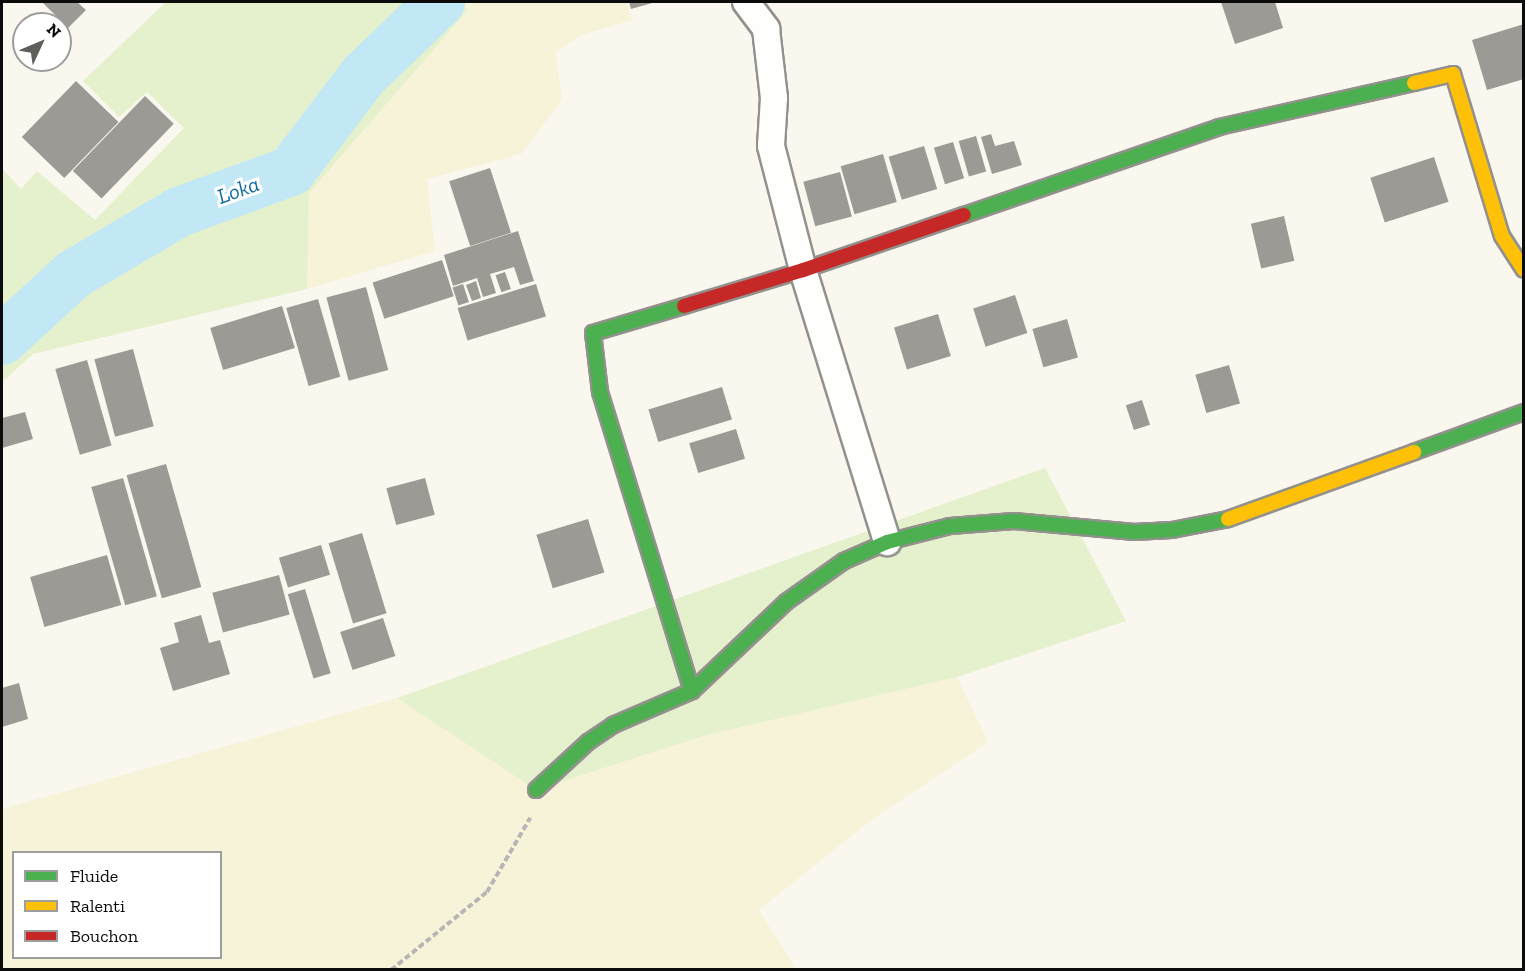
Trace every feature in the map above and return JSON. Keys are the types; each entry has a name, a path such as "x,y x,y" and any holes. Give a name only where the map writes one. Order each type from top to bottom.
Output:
{"street":[{"path":"746,2 766,29 774,98 771,146 803,270 887,542"},
{"path":"692,691 600,392 593,333 803,270 1219,127 1453,74 1502,236 1524,270"},
{"path":"536,790 588,742 613,725 692,691 786,602 843,561 887,542 950,526 1014,521 1134,532 1172,530 1225,520 1524,412"}],"path":[{"path":"391,969 487,892 539,803 536,790"}],"shaded area":[{"path":"457,2 627,2 632,20 581,35 556,52 562,100 521,154 427,179 435,251 307,289 309,193 468,10"},
{"path":"957,677 988,742 874,818 759,910 796,969 2,970 2,809 397,698 536,790 703,736"}],"green space":[{"path":"166,2 457,2 468,10 309,193 307,289 33,354 2,382 2,169 21,189 37,171 95,220 184,128 147,92 119,117 83,81"},
{"path":"1045,468 1126,621 957,677 703,736 536,790 397,698"}],"building":[{"path":"42,2 77,2 86,10 72,24 72,12 52,12"},
{"path":"629,2 656,2 631,9"},
{"path":"1221,2 1275,2 1283,28 1235,44"},
{"path":"1524,24 1524,79 1487,90 1472,40"},
{"path":"76,81 118,122 64,178 22,137"},
{"path":"145,96 174,124 102,199 73,171"},
{"path":"991,134 995,146 1014,141 1022,165 992,174 981,137"},
{"path":"976,136 986,172 969,177 959,141"},
{"path":"953,142 964,178 945,184 934,148"},
{"path":"924,146 937,189 902,200 889,157"},
{"path":"883,154 897,202 854,214 841,166"},
{"path":"1434,157 1449,202 1385,222 1370,178"},
{"path":"490,168 511,233 470,246 449,181"},
{"path":"840,172 852,216 815,226 803,182"},
{"path":"1284,216 1294,261 1261,268 1251,224"},
{"path":"518,231 534,281 520,285 514,267 490,274 496,293 483,297 477,278 453,286 444,255"},
{"path":"442,260 454,296 384,319 373,283"},
{"path":"505,272 511,289 501,292 496,275"},
{"path":"476,281 481,298 472,301 466,285"},
{"path":"463,284 469,302 458,305 453,287"},
{"path":"536,284 546,317 468,340 458,308"},
{"path":"366,287 388,370 349,381 326,298"},
{"path":"1015,295 1027,333 986,347 973,309"},
{"path":"318,299 340,377 309,386 286,308"},
{"path":"282,306 295,348 223,370 210,328"},
{"path":"938,314 951,356 907,370 894,327"},
{"path":"1067,319 1078,357 1043,367 1032,329"},
{"path":"133,349 154,426 115,437 94,359"},
{"path":"87,360 112,446 80,455 55,369"},
{"path":"1229,365 1240,403 1206,413 1195,375"},
{"path":"722,387 732,420 658,442 648,410"},
{"path":"1142,400 1150,425 1134,430 1126,405"},
{"path":"25,412 33,439 2,448 2,418"},
{"path":"736,429 745,459 698,473 689,443"},
{"path":"166,464 201,587 162,598 127,475"},
{"path":"123,478 157,596 125,605 91,487"},
{"path":"425,478 435,515 396,525 386,488"},
{"path":"588,519 604,573 553,588 536,535"},
{"path":"362,533 387,613 353,624 329,543"},
{"path":"321,545 330,575 288,588 279,558"},
{"path":"107,555 121,605 44,627 30,577"},
{"path":"279,575 290,615 223,632 212,593"},
{"path":"305,589 331,673 314,678 288,594"},
{"path":"201,615 209,643 220,640 230,674 173,691 160,648 179,642 174,623"},
{"path":"383,618 395,656 353,670 340,632"},
{"path":"19,683 28,719 2,727 2,688"}],"waterway":[{"name":"Loka","path":"2,340 74,274 179,212 291,171 363,76 440,2"}],"traffic: fast":[{"path":"964,215 1219,127 1414,83"},
{"path":"684,306 593,333 600,392 692,691"},
{"path":"1414,452 1524,412"},
{"path":"536,790 588,742 613,725 692,691 786,602 844,561 887,542 950,526 1014,521 1134,532 1172,530 1228,519"}],"traffic: slow":[{"path":"1414,83 1453,74 1502,236 1524,270"},
{"path":"1228,519 1414,452"}],"traffic: jam":[{"path":"684,306 803,270 964,215"}]}
